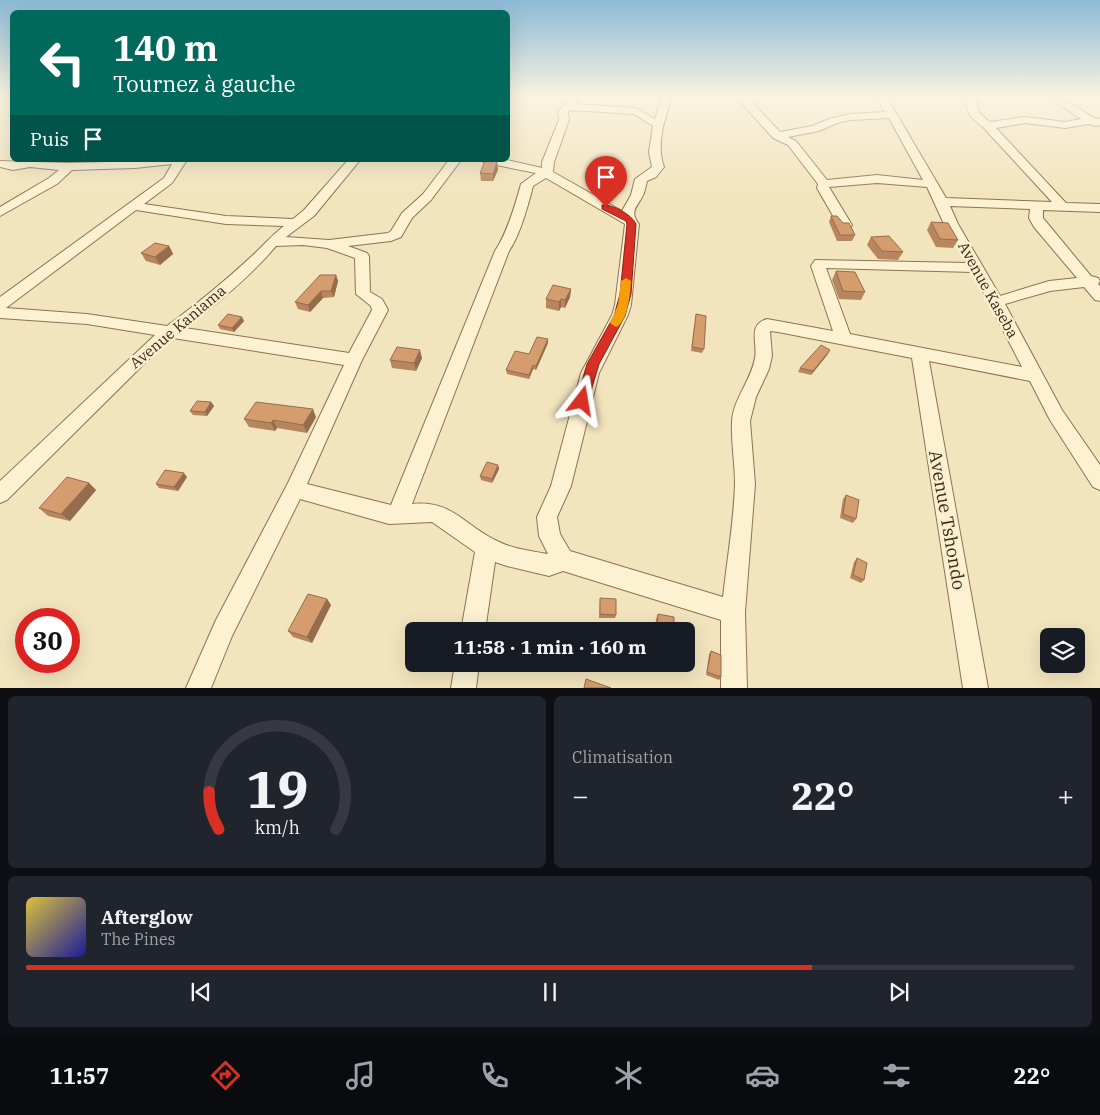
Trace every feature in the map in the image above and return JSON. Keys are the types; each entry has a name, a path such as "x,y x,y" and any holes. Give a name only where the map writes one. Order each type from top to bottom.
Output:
{"street":[{"path":"397,515 502,251 511,238 512,228 525,196 526,187 546,173 549,168 548,162 561,128"},
{"path":"563,560 550,536 547,517 561,486 590,372 620,316 623,305 632,224 628,208 637,195 641,179 656,171 658,167 654,158 658,128"},
{"path":"770,128 777,136 792,143 824,184 823,188 845,225"},
{"path":"777,136 817,128"},
{"name":"Avenue Kaseba","path":"899,128 942,202 951,224 978,268 1056,415 1100,481"},
{"path":"990,128 1062,206"},
{"path":"0,164 69,167 135,165 162,162"},
{"path":"0,305 168,180 179,162"},
{"name":"Avenue Kaniama","path":"0,494 169,331 207,304 259,257 272,242 309,213 352,162"},
{"path":"272,242 303,241 329,244 374,240 396,234 406,216 427,197 453,162"},
{"path":"498,162 528,167 546,173 630,220"},
{"path":"0,212 53,181 69,167"},
{"path":"824,184 877,179 931,184"},
{"path":"942,202 1100,208"},
{"path":"133,206 226,220 296,223"},
{"path":"1037,206 1036,218 1040,227 1093,281 1100,296"},
{"path":"198,688 224,628 295,488 354,360 380,310 376,302 363,294 362,256 374,240"},
{"path":"329,244 362,256"},
{"path":"842,338 818,266 820,263 978,268"},
{"path":"996,302 1049,286 1093,281"},
{"path":"0,313 87,319 354,360"},
{"path":"734,688 733,612 745,484 741,421 747,397 761,369 764,356 762,330 767,325 778,326 1035,376"},
{"name":"Avenue Tshondo","path":"918,353 976,688"},
{"path":"295,488 389,515 423,512 436,513 487,547 507,556 548,565 563,560 584,565 733,612"},
{"path":"474,622 487,547"},
{"path":"463,688 466,672"}],"building":[{"path":"485,162 497,162 493,174 480,173"},
{"path":"831,216 837,216 843,223 849,223 855,235 840,235"},
{"path":"931,222 948,223 958,240 940,239"},
{"path":"889,236 903,252 882,251 871,237"},
{"path":"155,243 169,246 155,257 141,253"},
{"path":"836,271 855,272 865,292 843,291"},
{"path":"320,275 336,275 331,291 321,291 308,305 295,302"},
{"path":"553,285 571,289 565,300 561,299 559,302 546,299"},
{"path":"228,314 242,317 232,328 218,325"},
{"path":"696,314 706,316 704,349 692,347"},
{"path":"537,337 548,339 536,366 533,365 529,375 506,370 515,351 529,354"},
{"path":"821,345 830,350 813,371 800,368"},
{"path":"397,347 420,350 414,363 390,360"},
{"path":"197,401 211,402 205,412 190,411"},
{"path":"256,402 313,409 303,425 273,420 271,423 244,419"},
{"path":"487,462 498,465 492,479 480,476"},
{"path":"165,470 184,473 174,487 156,484"},
{"path":"67,477 89,483 61,514 39,508"},
{"path":"846,495 859,500 856,519 843,514"},
{"path":"857,558 867,563 864,580 853,575"},
{"path":"308,594 327,599 307,637 288,631"},
{"path":"600,598 616,599 616,615 600,614"},
{"path":"658,614 674,617 674,622 658,622"},
{"path":"711,651 721,655 721,677 707,672"},
{"path":"586,679 611,688 584,688"}],"slow traffic":[{"path":"616,323 623,305 626,281"}],"route":[{"path":"582,401 593,364 620,316 625,294 632,224 630,220 606,207"}]}
